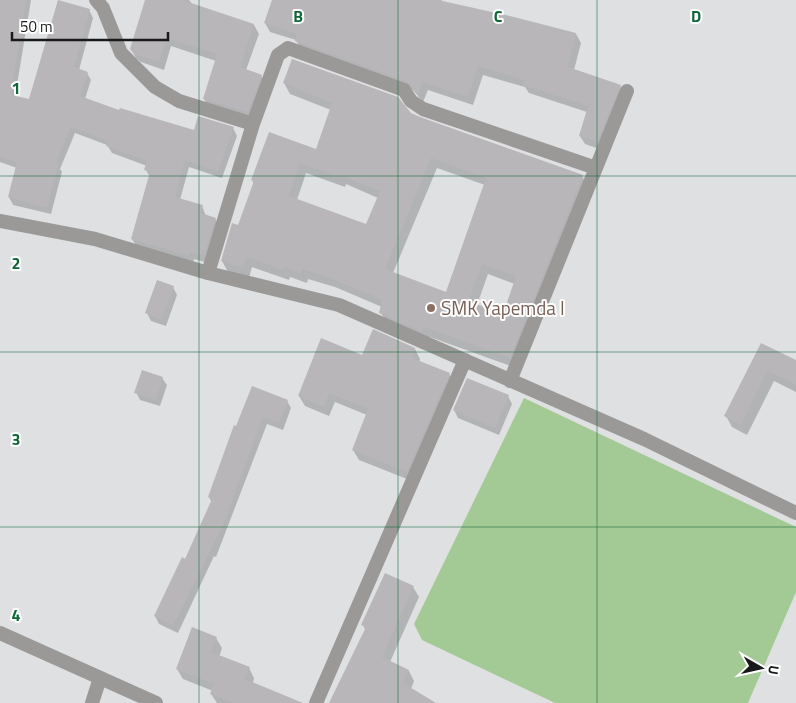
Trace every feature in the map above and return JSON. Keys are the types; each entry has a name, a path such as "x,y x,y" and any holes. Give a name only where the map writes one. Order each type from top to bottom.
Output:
{"street":[{"path":"96,0 102,8 121,53 155,87 179,101 253,124"},
{"path":"208,273 253,124 278,55 288,48 404,90 411,101 423,109 596,168"},
{"path":"510,381 627,91"},
{"path":"0,221 95,239 208,273 340,305 644,439 796,513"},
{"path":"316,703 465,360"},
{"path":"0,633 156,703"},
{"path":"92,703 100,678"}],"green space":[{"path":"524,398 796,527 796,592 748,703 555,703 422,640 414,624"}],"building":[{"path":"0,0 26,0 11,95 29,99 58,0 90,9 74,67 88,72 80,96 119,110 120,108 194,130 198,116 234,127 218,172 185,160 175,197 203,205 201,213 216,218 204,256 190,252 189,256 131,239 150,172 144,170 147,161 106,146 108,141 71,127 56,163 59,163 47,208 8,197 17,162 0,157"},
{"path":"145,0 182,0 254,24 240,67 262,75 248,112 203,99 217,54 166,38 159,62 134,54 130,49"},
{"path":"272,0 438,0 510,16 576,33 568,67 621,85 597,142 579,136 588,106 523,85 524,80 478,66 468,97 423,82 418,95 407,82 295,41 297,34 264,23"},
{"path":"292,59 398,97 411,113 420,117 583,175 510,358 424,327 422,332 379,313 382,300 328,277 302,269 301,273 284,267 283,270 247,257 243,268 221,261 232,223 238,225 254,181 251,180 269,132 316,149 332,103 283,83","holes":["431,158 486,178 446,292 385,269","300,163 339,177 340,175 380,191 366,224 289,196","482,264 516,276 503,314 469,301"]},
{"path":"157,280 174,286 162,320 145,313"},
{"path":"373,329 415,348 412,358 450,373 407,472 352,450 368,409 329,393 324,407 298,396 321,338 362,355"},
{"path":"761,343 796,360 796,384 767,371 741,425 724,416"},
{"path":"142,370 163,377 156,400 134,393"},
{"path":"467,378 509,395 495,428 453,410"},
{"path":"252,386 288,400 279,423 263,417 223,525 173,626 154,616 182,557 185,559 212,499 208,497 234,425 236,426"},
{"path":"385,573 414,586 382,657 409,670 403,683 436,703 329,703 366,627 361,625"},
{"path":"192,627 217,637 211,652 250,667 245,679 303,703 233,703 210,694 214,684 176,669"}],"place":[{"name":"SMK Yapemda I","path":"431,308"}]}
